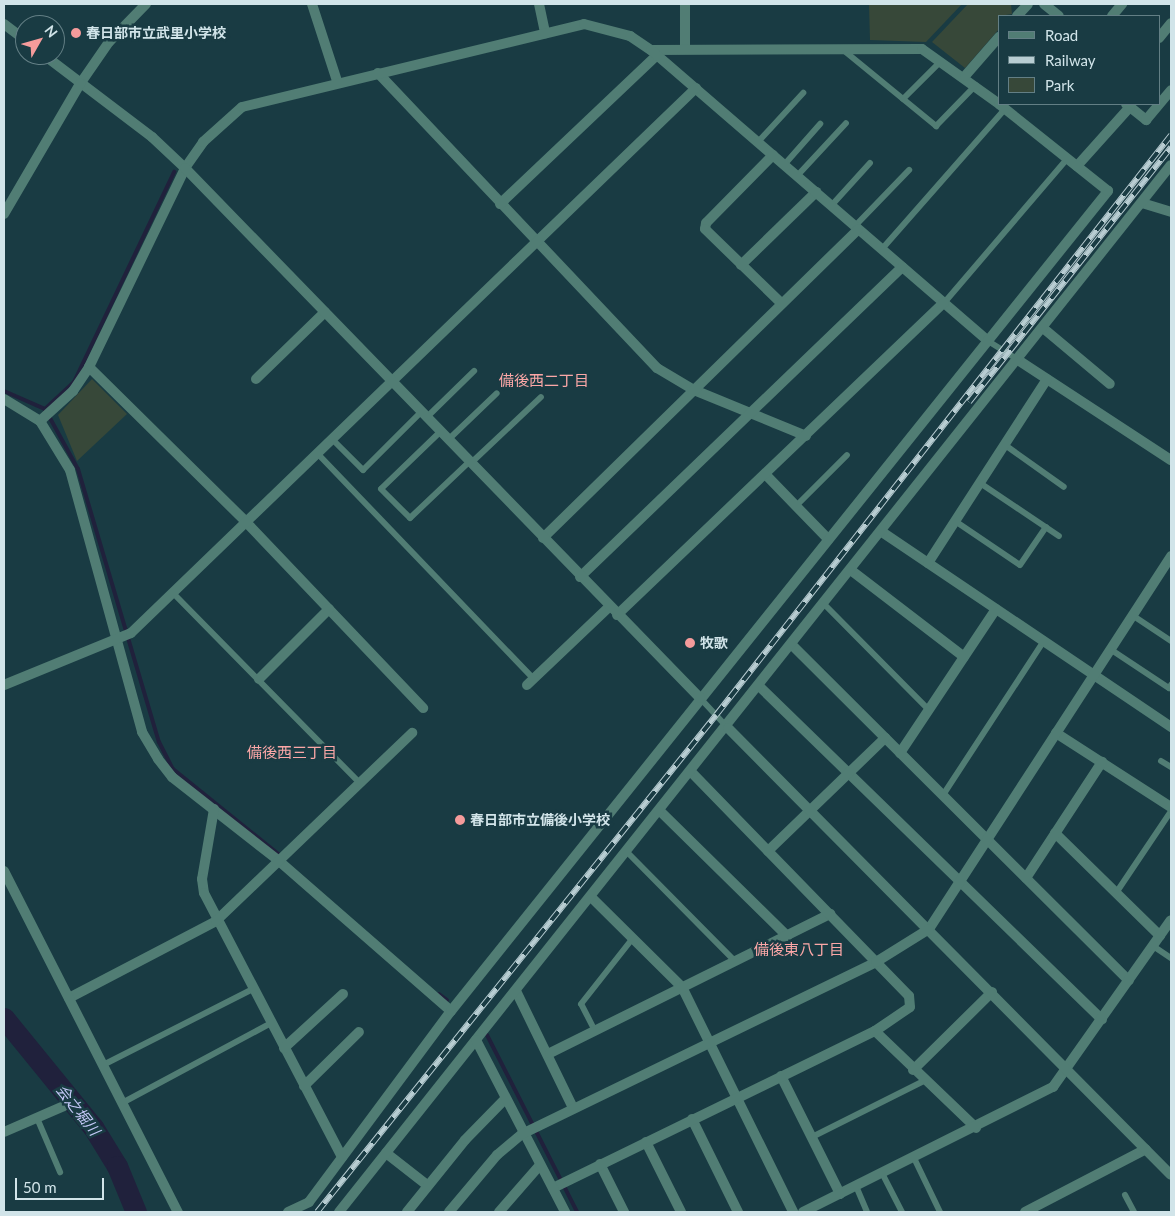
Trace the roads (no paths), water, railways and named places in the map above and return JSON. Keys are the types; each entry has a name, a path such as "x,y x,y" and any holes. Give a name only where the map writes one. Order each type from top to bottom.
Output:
{"street":[{"path":"4,214 80,84 109,42 146,4"},
{"path":"312,4 337,81"},
{"path":"539,4 545,33"},
{"path":"685,4 685,49"},
{"path":"1018,15 1028,4"},
{"path":"1044,4 1058,15"},
{"path":"1113,15 1122,4"},
{"path":"1160,37 1171,23"},
{"path":"4,24 15,32"},
{"path":"40,421 73,392 89,367 185,168 203,142 242,107 337,81 584,24 606,27 654,53 988,341"},
{"path":"965,76 998,38"},
{"path":"500,204 654,53 685,49 840,47 922,49 965,76 998,103"},
{"path":"56,65 152,137 185,168 425,414 609,607 700,698"},
{"path":"378,73 657,368 694,390 806,436"},
{"path":"4,685 131,633 696,88"},
{"path":"1160,103 1171,90"},
{"path":"288,1212 309,1202 451,1011 1108,191 1001,105"},
{"path":"1077,166 1128,105 1146,120 1158,105"},
{"path":"773,155 706,223 706,229 782,304"},
{"path":"339,1212 728,728 1171,165"},
{"path":"742,265 816,192"},
{"path":"1142,203 1171,212"},
{"path":"543,538 857,228"},
{"path":"580,577 748,412 902,266"},
{"path":"617,615 944,303"},
{"path":"256,379 325,312"},
{"path":"1043,328 1110,384"},
{"path":"1018,360 1171,460"},
{"path":"89,367 246,522 423,708"},
{"path":"928,563 1047,379"},
{"path":"4,400 40,421 70,470 119,638 142,732 172,777 279,861 451,1011"},
{"path":"765,474 828,539"},
{"path":"882,532 1171,728"},
{"path":"449,1212 497,1155 522,1134 572,1106 876,962 929,929 1171,556"},
{"path":"852,571 964,657"},
{"path":"530,682 609,607"},
{"path":"259,679 329,609"},
{"path":"900,753 996,609"},
{"path":"793,646 1129,981"},
{"path":"760,687 1102,1020"},
{"path":"728,728 1069,1069 1171,1175"},
{"path":"69,998 216,920 412,733"},
{"path":"1056,733 1171,807"},
{"path":"768,852 885,738"},
{"path":"1026,878 1102,762"},
{"path":"553,1188 875,1030 910,1007 909,996 692,773"},
{"path":"214,809 202,879 216,920 342,1157"},
{"path":"661,812 787,936"},
{"path":"1055,833 1160,936"},
{"path":"4,871 178,1212"},
{"path":"592,898 682,987 793,1212"},
{"path":"550,1053 830,914"},
{"path":"803,1212 976,1128 1053,1086 1069,1069 1171,920"},
{"path":"516,990 550,1053 572,1106"},
{"path":"913,1070 992,992"},
{"path":"284,1048 343,994"},
{"path":"875,1030 924,1081 976,1128"},
{"path":"304,1086 359,1032"},
{"path":"476,1040 522,1134 565,1212"},
{"path":"781,1076 840,1194"},
{"path":"407,1212 427,1185 505,1099"},
{"path":"4,1132 64,1106"},
{"path":"692,1119 738,1212"},
{"path":"646,1142 681,1212"},
{"path":"1025,1212 1146,1149"},
{"path":"386,1153 427,1185"},
{"path":"600,1164 624,1212"},
{"path":"502,1211 540,1166"}],"lane":[{"path":"840,47 936,126 976,86"},
{"path":"903,99 941,61"},
{"path":"758,142 803,93"},
{"path":"882,249 1001,105"},
{"path":"798,176 846,123"},
{"path":"784,165 820,124"},
{"path":"944,303 1067,158"},
{"path":"831,206 870,163"},
{"path":"857,228 908,170"},
{"path":"988,341 1018,360"},
{"path":"332,439 363,470 474,371"},
{"path":"449,439 497,393"},
{"path":"441,431 381,489 410,518 541,397"},
{"path":"1005,445 1064,487"},
{"path":"317,453 530,682"},
{"path":"796,506 847,455"},
{"path":"980,482 1058,536"},
{"path":"956,521 1020,566 1046,527"},
{"path":"173,593 360,783"},
{"path":"825,605 929,710"},
{"path":"1132,615 1171,642"},
{"path":"943,795 1043,642"},
{"path":"1110,649 1169,688 1171,685"},
{"path":"700,698 728,728"},
{"path":"1161,761 1171,768"},
{"path":"1116,894 1171,811"},
{"path":"628,853 736,961"},
{"path":"595,1031 581,1004 633,938"},
{"path":"1153,946 1171,958"},
{"path":"103,1065 253,989"},
{"path":"122,1103 271,1023"},
{"path":"812,1137 924,1081"},
{"path":"37,1118 60,1172"},
{"path":"914,1158 940,1212"},
{"path":"882,1174 902,1212"},
{"path":"856,1186 867,1212"},
{"path":"1125,1195 1134,1212"}],"waterway":[{"path":"4,391 45,409 74,382 174,172"},
{"path":"45,409 78,469 159,742 173,769 281,856"},
{"path":"439,994 447,1000"},
{"name":"会之堀川","path":"4,1018 93,1127 117,1166 136,1212"},
{"path":"487,1035 577,1212"}],"railway":[{"path":"317,1212 716,715 1171,135"},
{"path":"969,402 1171,147"}],"place":[{"name":"春日部市立武里小学校","path":"76,33"},
{"name":"牧歌","path":"690,643"},
{"name":"春日部市立備後小学校","path":"460,820"}],"district":[{"name":"備後西二丁目","path":"544,381"},
{"name":"備後西三丁目","path":"292,753"},
{"name":"備後東八丁目","path":"799,950"}]}
